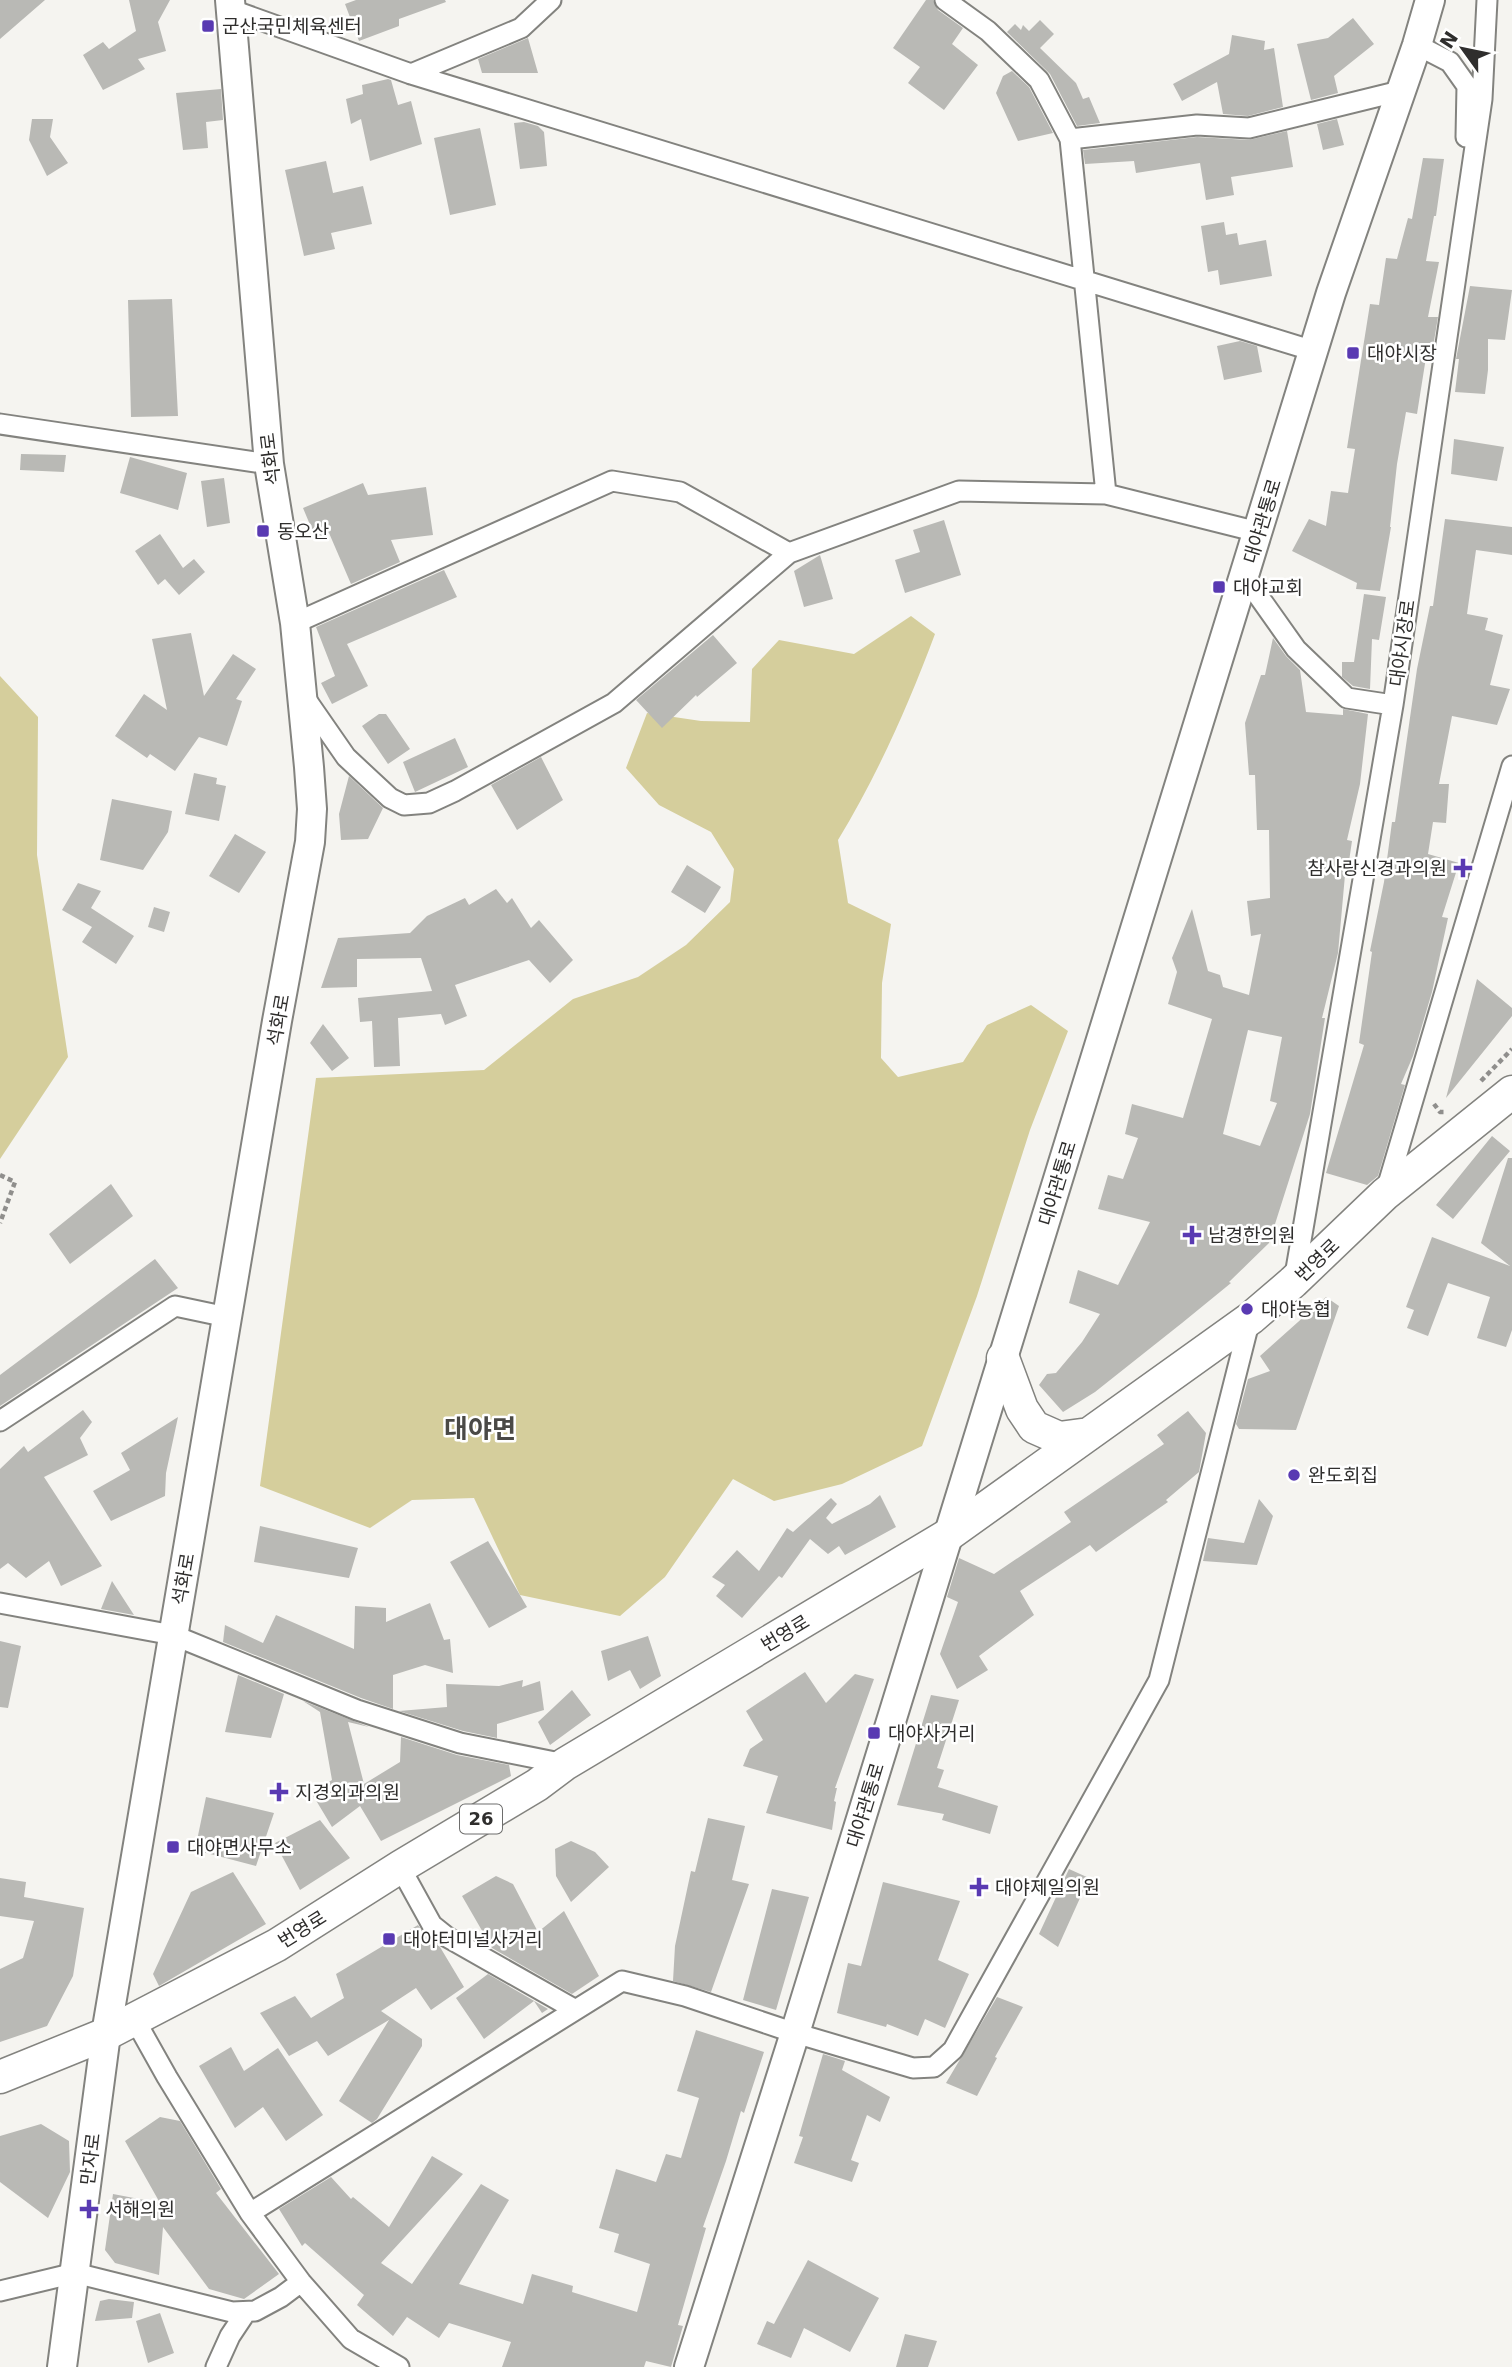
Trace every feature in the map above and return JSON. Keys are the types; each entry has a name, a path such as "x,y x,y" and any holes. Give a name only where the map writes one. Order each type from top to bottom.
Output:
{"main road":[{"name":"번영로","path":"0,2077 106,2034 277,1945 537,1785 565,1763 948,1535 1251,1318 1293,1282 1385,1194 1511,1093"},
{"path":"1003,1358 1022,1409 1034,1427 1059,1438 1089,1434"}],"street":[{"path":"411,74 521,28 551,0"},
{"path":"945,0 988,31 1039,80 1070,139 1106,494"},
{"name":"대야관통로","path":"689,2367 795,2033 1331,293 1430,0"},
{"name":"대야시장로","path":"1293,1282 1393,705 1482,99 1487,0"},
{"path":"231,5 411,74 1314,351"},
{"name":"석화로","path":"106,2034 310,842 312,808 295,623 270,464 231,5"},
{"path":"1417,45 1450,62 1467,86 1465,218"},
{"path":"1070,139 1197,125 1250,128 1400,91"},
{"path":"0,424 270,464"},
{"path":"295,623 612,481 680,492 789,553"},
{"path":"301,693 346,757 390,798 404,804 429,803 455,792 614,703 789,553 958,491 1106,494 1258,532"},
{"path":"1245,578 1296,649 1347,698 1393,705"},
{"path":"1385,1194 1512,766"},
{"path":"0,1421 175,1306 227,1317"},
{"path":"250,2213 622,1980 685,1996 795,2033 913,2068 934,2067 953,2050 1159,1680 1251,1318"},
{"path":"0,1603 173,1635 357,1710 460,1743 565,1763"},
{"path":"400,1867 432,1926 574,2009"},
{"path":"135,2020 250,2213 301,2281 351,2339 399,2367"},
{"name":"만자로","path":"62,2367 106,2034"},
{"path":"0,2291 75,2273 232,2312 246,2312 255,2311 272,2302 301,2281"},
{"path":"216,2367 230,2336 246,2312"}],"path":[{"path":"0,1175 15,1182 0,1223"}],"shaded area":[{"path":"911,616 935,634 891,739 838,840 848,903 891,924 882,983 881,1058 898,1077 963,1062 987,1025 1031,1005 1068,1031 1030,1130 977,1296 922,1446 842,1484 774,1501 733,1479 665,1577 620,1616 520,1595 474,1498 412,1500 370,1528 260,1486 316,1078 484,1070 573,999 638,977 686,945 730,902 734,869 711,832 659,805 626,768 647,713 701,721 750,722 752,669 779,640 854,654"},
{"path":"0,676 38,717 37,855 68,1057 0,1159"}],"building":[{"path":"0,0 45,0 0,39"},
{"path":"129,0 170,0 158,22 166,51 138,59 145,69 103,90 83,55 103,42 109,49 136,31"},
{"path":"356,0 446,2 399,19 399,26 359,41 345,4"},
{"path":"926,0 933,0 938,10 963,28 952,44 978,65 944,110 908,83 920,67 893,48"},
{"path":"1353,18 1374,44 1334,76 1338,93 1311,100 1297,44 1328,38"},
{"path":"1040,20 1054,34 1040,48 1076,83 1083,99 1089,97 1100,123 1077,126 1050,74 1007,32 1015,24 1021,30 1023,25 1029,31"},
{"path":"1232,35 1265,41 1264,50 1274,48 1283,107 1248,116 1223,114 1217,82 1182,101 1173,84 1229,54"},
{"path":"528,38 538,73 482,73 478,59"},
{"path":"1012,71 1029,87 1053,133 1018,141 996,93 1003,76"},
{"path":"391,80 398,105 411,101 422,144 370,161 361,119 351,124 346,99 363,94 362,85"},
{"path":"221,89 223,120 206,122 208,148 183,150 176,93"},
{"path":"32,119 53,119 50,137 68,163 47,176 29,140"},
{"path":"1337,119 1344,145 1323,150 1317,124"},
{"path":"524,122 538,126 544,132 547,166 520,169 514,123"},
{"path":"480,128 496,205 450,215 434,138"},
{"path":"1287,131 1293,167 1231,177 1234,195 1206,200 1200,163 1136,173 1134,161 1085,164 1083,150 1197,137 1249,140"},
{"path":"1423,158 1444,159 1426,261 1439,262 1428,317 1438,317 1432,353 1427,351 1417,414 1406,412 1380,591 1356,589 1357,583 1292,551 1309,519 1326,526 1331,491 1348,493 1355,449 1347,448 1370,304 1379,305 1386,258 1397,259 1408,218 1412,219"},
{"path":"326,161 333,193 363,186 372,224 331,233 335,249 304,256 285,170"},
{"path":"1224,222 1226,235 1237,233 1239,245 1266,240 1272,276 1220,285 1218,270 1208,272 1201,226"},
{"path":"1470,286 1512,290 1505,340 1488,339 1485,394 1455,392 1459,359 1456,359"},
{"path":"172,299 178,416 131,417 128,300"},
{"path":"1240,341 1257,346 1262,372 1224,380 1217,346"},
{"path":"1454,439 1504,447 1497,481 1451,474"},
{"path":"21,454 66,455 64,472 20,470"},
{"path":"130,457 187,473 178,510 120,493"},
{"path":"224,478 230,523 207,527 201,481"},
{"path":"363,483 368,495 426,487 433,535 391,540 400,562 351,584 329,533 316,539 303,508"},
{"path":"1445,519 1512,527 1512,555 1476,550 1467,614 1488,618 1485,630 1503,635 1490,685 1510,689 1497,725 1452,716 1439,784 1449,784 1446,823 1433,822 1428,854 1459,863 1442,917 1448,918 1432,992 1413,1056 1401,1084 1405,1085 1378,1176 1367,1185 1326,1173 1364,1045 1359,1043 1372,952 1370,951 1384,882 1392,822 1395,822 1417,669 1430,606 1433,606"},
{"path":"944,520 961,575 905,593 895,560 920,552 913,530"},
{"path":"160,534 183,568 194,559 205,572 179,595 165,579 158,585 135,551"},
{"path":"820,555 833,599 804,607 794,571"},
{"path":"444,570 457,597 347,644 368,686 332,704 321,683 335,676 316,627"},
{"path":"1364,594 1386,597 1379,640 1372,639 1370,689 1353,686 1342,677 1342,662 1354,662"},
{"path":"191,633 204,696 233,654 256,669 236,699 242,701 227,746 199,737 175,771 150,754 147,758 115,736 144,694 167,710 152,639"},
{"path":"713,635 737,663 697,697 696,695 662,728 636,700"},
{"path":"1273,638 1300,670 1306,712 1343,715 1343,709 1368,714 1360,784 1347,840 1352,841 1345,875 1338,953 1322,1018 1325,1018 1310,1114 1269,1243 1229,1282 1231,1283 1095,1392 1063,1412 1039,1385 1047,1374 1056,1373 1082,1342 1100,1314 1069,1303 1078,1270 1118,1285 1150,1222 1098,1209 1108,1175 1123,1179 1138,1138 1125,1134 1132,1104 1183,1118 1212,1019 1168,1004 1177,972 1172,958 1192,909 1208,971 1220,975 1223,987 1249,995 1261,934 1251,936 1247,901 1270,898 1269,830 1257,830 1255,775 1249,775 1245,723 1261,675 1265,675","holes":["1248,1030 1282,1037 1270,1101 1277,1103 1260,1146 1223,1134"]},
{"path":"379,714 386,714 410,749 388,764 362,726"},
{"path":"455,738 468,767 415,792 403,762"},
{"path":"541,757 563,800 517,830 491,785"},
{"path":"194,773 217,778 216,784 226,786 219,821 185,814"},
{"path":"349,776 383,808 368,839 341,840 339,814"},
{"path":"112,799 172,811 168,832 143,870 100,860"},
{"path":"235,834 266,852 239,893 209,876"},
{"path":"687,865 721,887 705,913 671,892"},
{"path":"78,883 101,891 91,908 134,936 116,964 82,942 92,927 62,910"},
{"path":"496,889 507,903 512,898 531,928 539,920 573,960 550,983 529,960 455,985 467,1016 445,1025 441,1014 398,1018 400,1066 374,1067 372,1021 360,1022 358,998 432,991 421,958 357,959 357,987 321,988 338,938 410,933 427,916 465,898 469,905"},
{"path":"154,907 170,912 164,932 148,927"},
{"path":"1477,979 1512,1008 1512,1016 1446,1098"},
{"path":"323,1024 349,1058 332,1071 310,1043"},
{"path":"1492,1136 1510,1151 1453,1219 1436,1205"},
{"path":"1508,1158 1512,1158 1512,1330 1506,1347 1477,1338 1490,1297 1448,1283 1428,1336 1407,1328 1414,1310 1406,1307 1432,1237 1510,1266 1481,1243"},
{"path":"111,1184 133,1216 70,1264 49,1234"},
{"path":"155,1259 178,1288 0,1406 0,1375"},
{"path":"1326,1297 1339,1306 1296,1430 1239,1429 1236,1424 1248,1379 1270,1371 1260,1356"},
{"path":"83,1410 92,1422 80,1438 88,1455 44,1477 102,1566 61,1586 49,1561 26,1578 8,1563 0,1569 0,1469 24,1446 28,1452"},
{"path":"1188,1411 1206,1433 1199,1472 1166,1500 1168,1502 1096,1552 1090,1545 1020,1591 1034,1615 979,1656 988,1670 957,1689 940,1654 958,1602 947,1597 959,1558 994,1574 1071,1522 1064,1512 1164,1444 1157,1435"},
{"path":"178,1417 166,1473 165,1496 111,1521 93,1491 130,1470 121,1453"},
{"path":"880,1495 896,1527 845,1555 839,1546 828,1554 810,1539 782,1578 779,1576 742,1618 716,1596 725,1585 712,1577 737,1550 759,1571 787,1528 793,1532 831,1498 837,1504 826,1518 832,1524 870,1504"},
{"path":"1259,1499 1273,1516 1257,1565 1203,1561 1208,1538 1244,1543"},
{"path":"260,1526 358,1548 349,1578 254,1562"},
{"path":"488,1541 527,1607 489,1628 450,1562"},
{"path":"112,1581 134,1615 101,1609"},
{"path":"430,1603 444,1640 450,1639 453,1673 425,1665 393,1675 393,1709 223,1642 225,1625 263,1643 276,1615 354,1649 355,1606 386,1608 386,1622"},
{"path":"648,1636 661,1676 640,1689 630,1670 608,1681 601,1651"},
{"path":"0,1641 21,1646 8,1708 0,1707"},
{"path":"805,1672 826,1703 855,1674 874,1679 835,1788 832,1830 766,1813 778,1776 743,1766 750,1749 763,1740 746,1711"},
{"path":"238,1675 284,1694 271,1738 225,1732"},
{"path":"523,1680 522,1687 540,1681 544,1710 497,1724 497,1738 463,1731 399,1711 447,1707 446,1684 499,1686"},
{"path":"572,1690 591,1715 550,1745 538,1722"},
{"path":"931,1695 959,1700 937,1768 944,1770 938,1787 998,1806 990,1834 942,1820 944,1814 897,1805"},
{"path":"303,1701 369,1727 348,1722 364,1784 400,1762 401,1737 457,1755 509,1765 511,1776 381,1841 360,1806 332,1827 311,1792 332,1780 320,1712"},
{"path":"206,1797 274,1813 256,1866 195,1850"},
{"path":"708,1818 745,1826 732,1880 749,1884 711,1992 673,1981 675,1946 691,1871 695,1872"},
{"path":"320,1820 350,1858 300,1890 275,1843"},
{"path":"571,1841 595,1852 609,1867 571,1902 556,1876 555,1849"},
{"path":"1069,1869 1089,1878 1058,1947 1039,1934"},
{"path":"233,1872 266,1924 159,1986 153,1974 191,1892"},
{"path":"496,1876 513,1884 538,1932 564,1911 599,1976 572,1994 492,1948 462,1896"},
{"path":"0,1878 26,1882 24,1897 84,1908 73,1976 47,2026 0,2042 0,1969 23,1958 34,1921 0,1916"},
{"path":"883,1882 960,1901 938,1960 969,1974 945,2028 925,2019 918,2036 887,2024 886,2027 837,2013 848,1963 861,1966"},
{"path":"772,1889 809,1897 776,2010 743,2000"},
{"path":"418,1925 424,1934 440,1947 464,1987 431,2010 416,1988 381,2011 422,2039 422,2046 372,2123 339,2101 389,2020 328,2056 317,2041 289,2056 260,2013 295,1996 311,2018 344,1998 336,1974"},
{"path":"488,1974 548,2009 542,2013 534,2001 484,2039 456,1998"},
{"path":"997,1997 1023,2007 977,2096 946,2083"},
{"path":"696,2030 764,2052 744,2113 741,2111 703,2227 706,2228 678,2325 683,2326 671,2367 646,2361 644,2367 502,2367 511,2342 449,2323 439,2338 407,2317 393,2336 357,2305 364,2295 305,2243 302,2246 279,2209 331,2177 351,2199 353,2197 389,2227 432,2156 463,2174 381,2263 412,2284 481,2184 509,2200 459,2284 523,2304 532,2274 573,2286 572,2292 637,2312 650,2264 614,2252 619,2234 599,2228 616,2169 656,2182 666,2154 681,2158 699,2098 677,2091"},
{"path":"231,2047 244,2071 278,2048 323,2115 286,2141 263,2107 235,2128 199,2066"},
{"path":"823,2054 845,2061 842,2070 890,2097 880,2122 867,2115 851,2160 859,2163 852,2182 794,2163 803,2137 799,2136"},
{"path":"160,2117 180,2121 221,2189 216,2193 279,2274 244,2299 209,2289 163,2227 159,2275 115,2263 105,2250 113,2194 160,2203 125,2141"},
{"path":"41,2124 69,2141 70,2172 48,2218 0,2182 0,2136"},
{"path":"808,2260 879,2298 850,2352 804,2328 791,2358 757,2344 767,2321 774,2324"},
{"path":"109,2299 134,2302 132,2318 95,2321 100,2301"},
{"path":"160,2313 174,2353 148,2363 136,2321"},
{"path":"905,2334 937,2341 928,2367 896,2367"}],"place":[{"name":"군산국민체육센터","path":"208,26"},
{"name":"대야시장","path":"1353,353"},
{"name":"동오산","path":"263,531"},
{"name":"대야교회","path":"1219,587"},
{"name":"참사랑신경과의원","path":"1463,868"},
{"name":"남경한의원","path":"1192,1235"},
{"name":"대야농협","path":"1247,1309"},
{"name":"완도회집","path":"1294,1475"},
{"name":"대야사거리","path":"874,1733"},
{"name":"지경외과의원","path":"279,1792"},
{"name":"대야면사무소","path":"173,1847"},
{"name":"대야제일의원","path":"979,1887"},
{"name":"대야터미널사거리","path":"389,1939"},
{"name":"서해의원","path":"89,2209"}],"district":[{"name":"대야면","path":"480,1429"}]}
